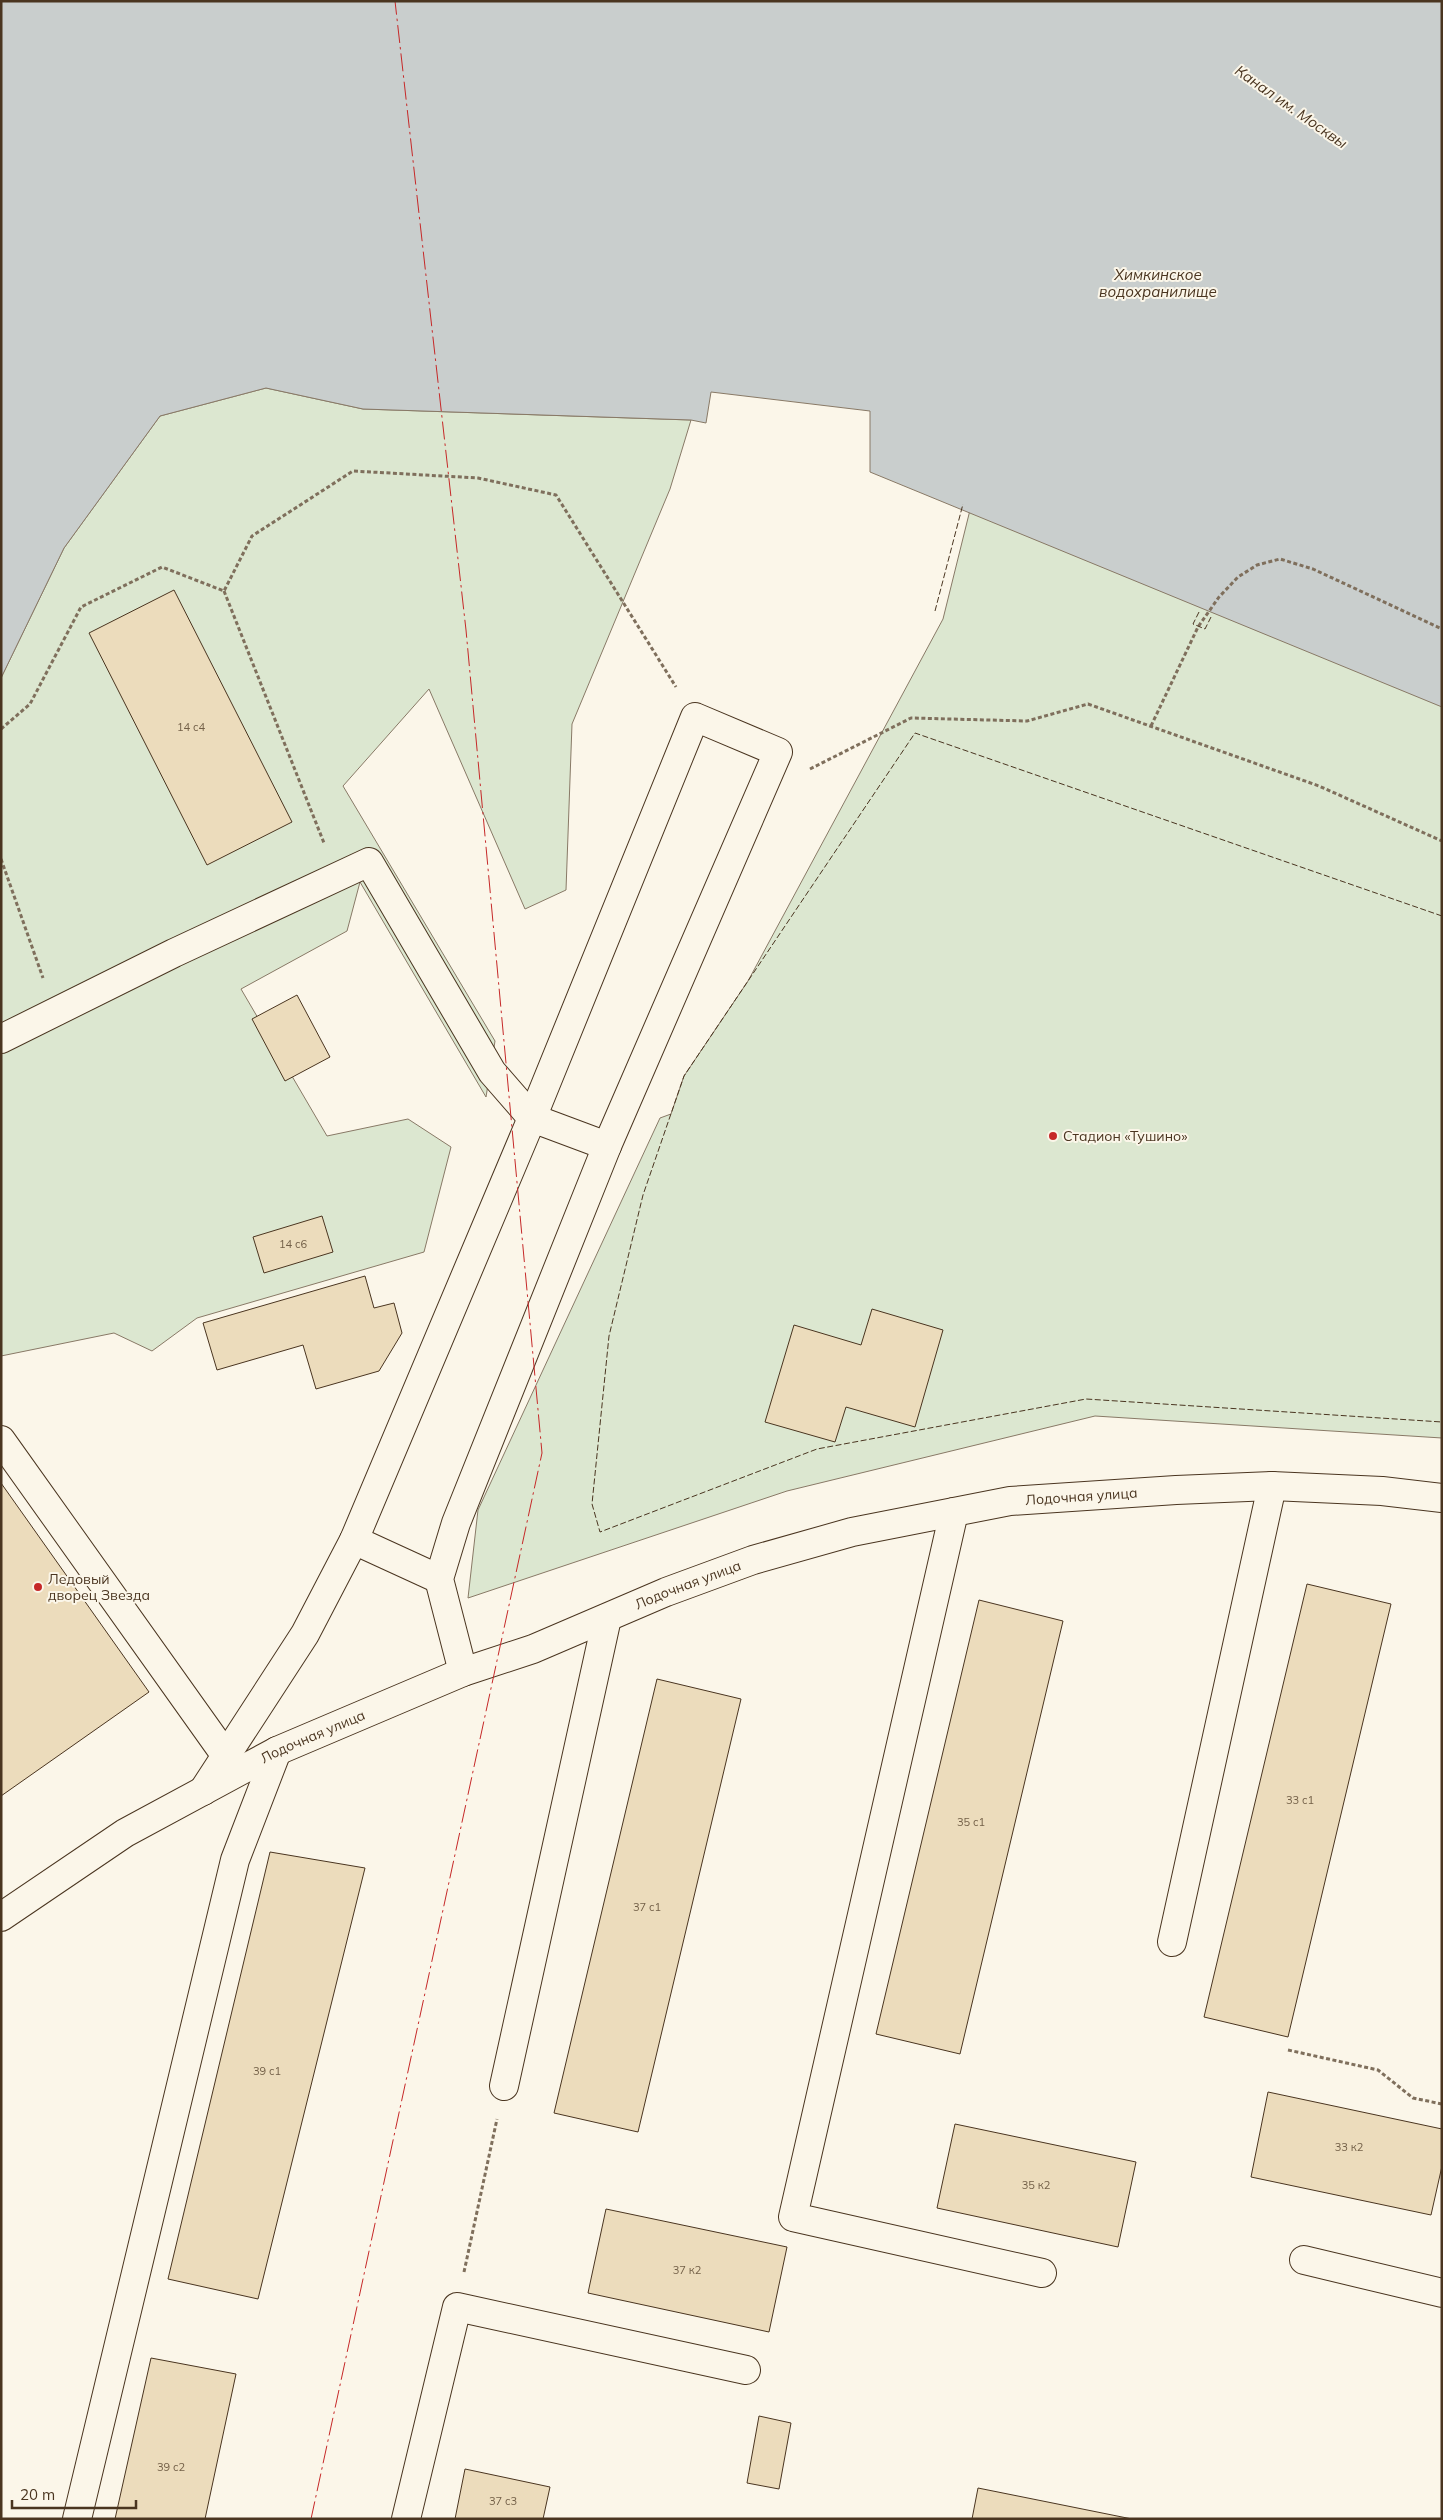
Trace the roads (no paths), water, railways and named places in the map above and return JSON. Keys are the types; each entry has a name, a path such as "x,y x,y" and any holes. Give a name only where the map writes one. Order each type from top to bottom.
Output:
{"street":[{"path":"203,1790 305,1634 354,1540 532,1118 695,718 778,752 607,1146 456,1522 439,1579 463,1672"},
{"path":"1,1038 369,862 492,1072 532,1118 607,1146"},
{"path":"1,1440 226,1756"},
{"path":"1172,1942 1272,1486"},
{"name":"Лодочная улица","path":"1,1917 124,1833 277,1751 463,1672 533,1649 753,1560 852,1532 1010,1502 1176,1490 1272,1486 1382,1491 1442,1498"},
{"path":"954,1512 794,2217 1042,2273"},
{"path":"354,1540 439,1579"},
{"path":"504,2086 607,1618"},
{"path":"77,2519 235,1860 277,1751"},
{"path":"1304,2260 1442,2293"},
{"path":"406,2519 457,2307 746,2370"}],"water":[{"name":"Химкинское водохранилище","path":"1,1 1442,1 1442,707 870,472 870,411 711,392 706,423 691,420 363,409 266,388 160,416 64,548 1,678"}],"place":[{"name":"Стадион «Тушино»","path":"1053,1136"},
{"name":"Ледовый дворец Звезда","path":"38,1587"}],"water label":[{"name":"Канал им. Москвы","path":"1291,107"}]}
